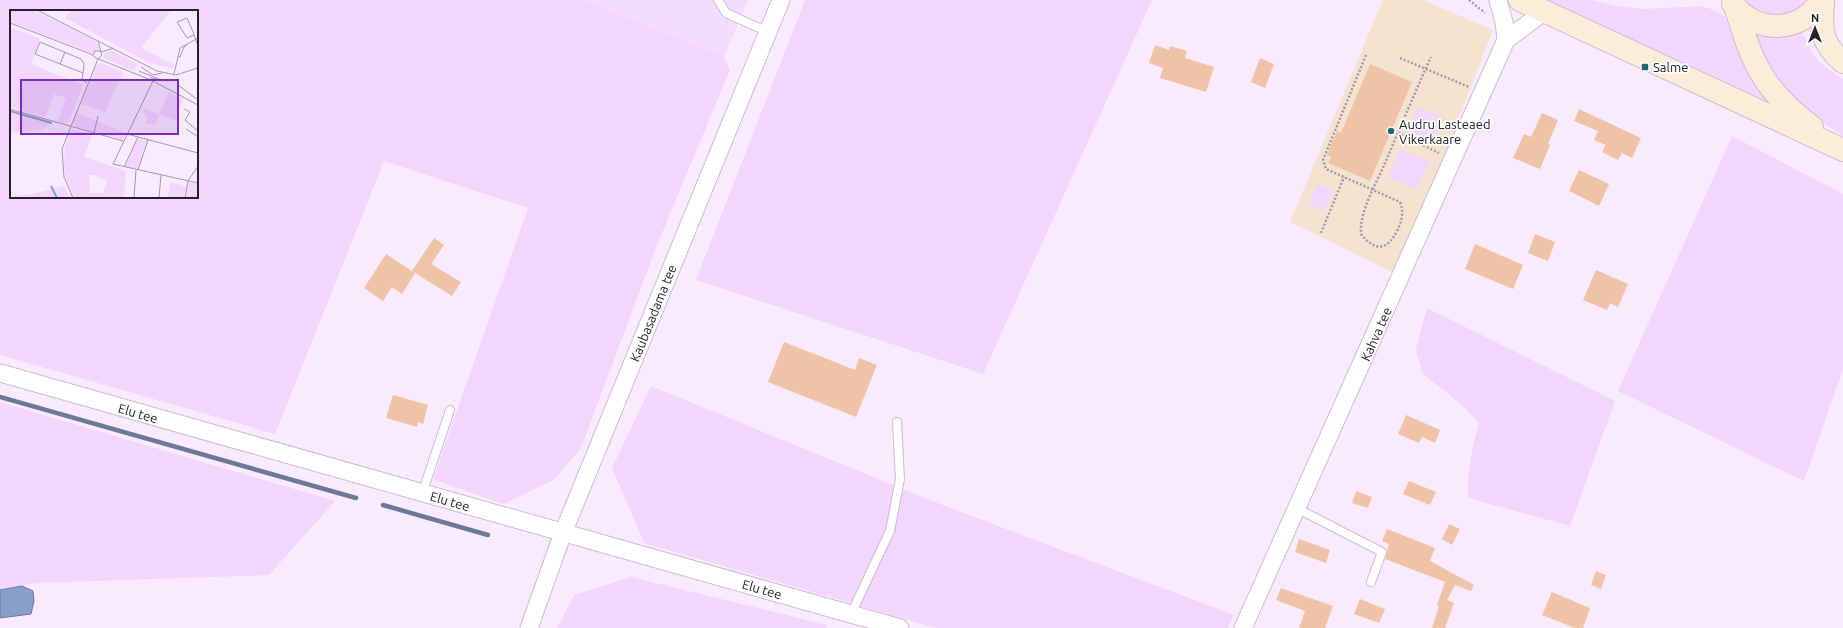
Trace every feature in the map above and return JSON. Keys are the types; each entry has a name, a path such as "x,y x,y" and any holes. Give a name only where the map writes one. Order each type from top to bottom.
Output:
{"main road":[{"path":"1520,0 1843,150"},
{"path":"1730,2 1741,13 1754,22 1764,26 1782,26 1799,22 1806,17 1822,0"},
{"path":"1822,0 1822,31 1824,40 1832,52 1843,62"},
{"path":"1730,2 1750,52 1768,87 1799,116 1843,150"}],"street":[{"name":"Kaubasadama tee","path":"529,628 564,533 781,0"},
{"path":"1498,0 1504,22 1506,40"},
{"name":"Kahva tee","path":"1245,628 1506,40 1544,11"},
{"name":"Elu tee","path":"0,373 422,494 900,628"}],"lane":[{"path":"718,0 726,13 768,32"},
{"path":"422,494 450,410"},
{"path":"851,614 890,531 900,479 898,422"},
{"path":"1298,509 1382,552 1371,582"}],"path":[{"path":"1366,56 1323,160 1326,168 1344,177 1374,190 1400,202 1402,207 1402,219 1393,240 1388,245 1382,246 1366,241 1360,234 1362,217 1374,190 1431,57"},
{"path":"1400,58 1482,93"},
{"path":"1398,133 1452,160"},
{"path":"1321,233 1344,177"}],"shaded area":[{"path":"0,0 585,0 724,57 730,70 655,250 581,448 554,480 503,504 433,479 528,208 384,161 275,434 0,355"},
{"path":"585,0 748,0 724,57"},
{"path":"805,0 1152,0 983,374 696,280"},
{"name":"Audru Lasteaed Vikerkaare","path":"1383,0 1423,0 1493,30 1444,156 1394,273 1290,222"},
{"path":"1545,0 1591,0 1617,6 1642,9 1701,6 1714,10 1724,16 1753,81 1769,103"},
{"path":"1742,0 1808,0 1795,12 1783,16 1758,13"},
{"path":"1750,30 1802,31 1817,59 1843,79 1843,136 1798,106 1781,87"},
{"path":"1417,107 1444,117 1433,141 1408,131"},
{"path":"1732,136 1843,194 1843,369 1804,481 1618,391"},
{"path":"1400,149 1430,161 1417,190 1388,177"},
{"path":"1317,184 1334,190 1325,211 1308,204"},
{"path":"1427,308 1615,401 1570,526 1468,498 1470,460 1479,423 1462,405 1422,373 1416,349"},
{"path":"651,386 927,499 1234,615 1228,628 936,628 644,543 612,468"},
{"path":"0,402 335,501 269,575 36,583 0,590"},
{"path":"631,577 827,625 826,628 557,628 574,595"}],"water":[{"path":"22,586 33,591 34,601 31,614 0,618 0,590"}],"building":[{"path":"1155,45 1169,50 1170,46 1187,51 1185,58 1214,67 1206,92 1160,78 1163,68 1149,63"},
{"path":"1260,58 1274,64 1265,88 1251,82"},
{"path":"1370,64 1412,82 1370,181 1328,163 1331,157 1327,155 1337,131 1341,133"},
{"path":"1579,109 1641,138 1632,158 1622,153 1618,160 1602,152 1606,145 1594,140 1598,131 1574,121"},
{"path":"1542,113 1558,120 1540,169 1513,158 1524,134 1531,137"},
{"path":"1579,170 1609,184 1599,206 1569,191"},
{"path":"1535,234 1555,242 1548,261 1528,253"},
{"path":"434,238 444,245 431,264 461,282 452,296 415,273 402,294 392,287 383,301 364,288 386,254 412,271"},
{"path":"1475,244 1523,265 1513,289 1465,269"},
{"path":"1596,270 1628,284 1618,307 1610,303 1607,310 1583,300"},
{"path":"784,342 855,370 859,358 877,365 856,417 768,382"},
{"path":"393,395 428,405 423,424 418,422 417,427 386,418"},
{"path":"1406,415 1440,430 1435,443 1422,437 1419,443 1398,434"},
{"path":"1409,481 1436,492 1430,505 1403,494"},
{"path":"1356,491 1372,497 1368,508 1352,503"},
{"path":"1449,524 1460,529 1452,545 1442,539"},
{"path":"1387,529 1435,548 1430,561 1474,585 1471,591 1455,585 1447,600 1454,603 1445,628 1432,628 1439,606 1437,605 1445,582 1385,559 1389,544 1382,541"},
{"path":"1299,539 1330,550 1326,563 1295,552"},
{"path":"1596,571 1606,575 1601,589 1591,585"},
{"path":"1281,588 1333,606 1325,628 1299,628 1305,611 1276,600"},
{"path":"1552,592 1590,608 1583,628 1575,628 1542,615"},
{"path":"1360,599 1385,609 1379,623 1354,614"}],"waterway":[{"path":"0,397 356,498"},
{"path":"383,505 488,535"}],"place":[{"name":"Salme","path":"1645,67"},
{"name":"Audru Lasteaed Vikerkaare","path":"1391,131"}]}
